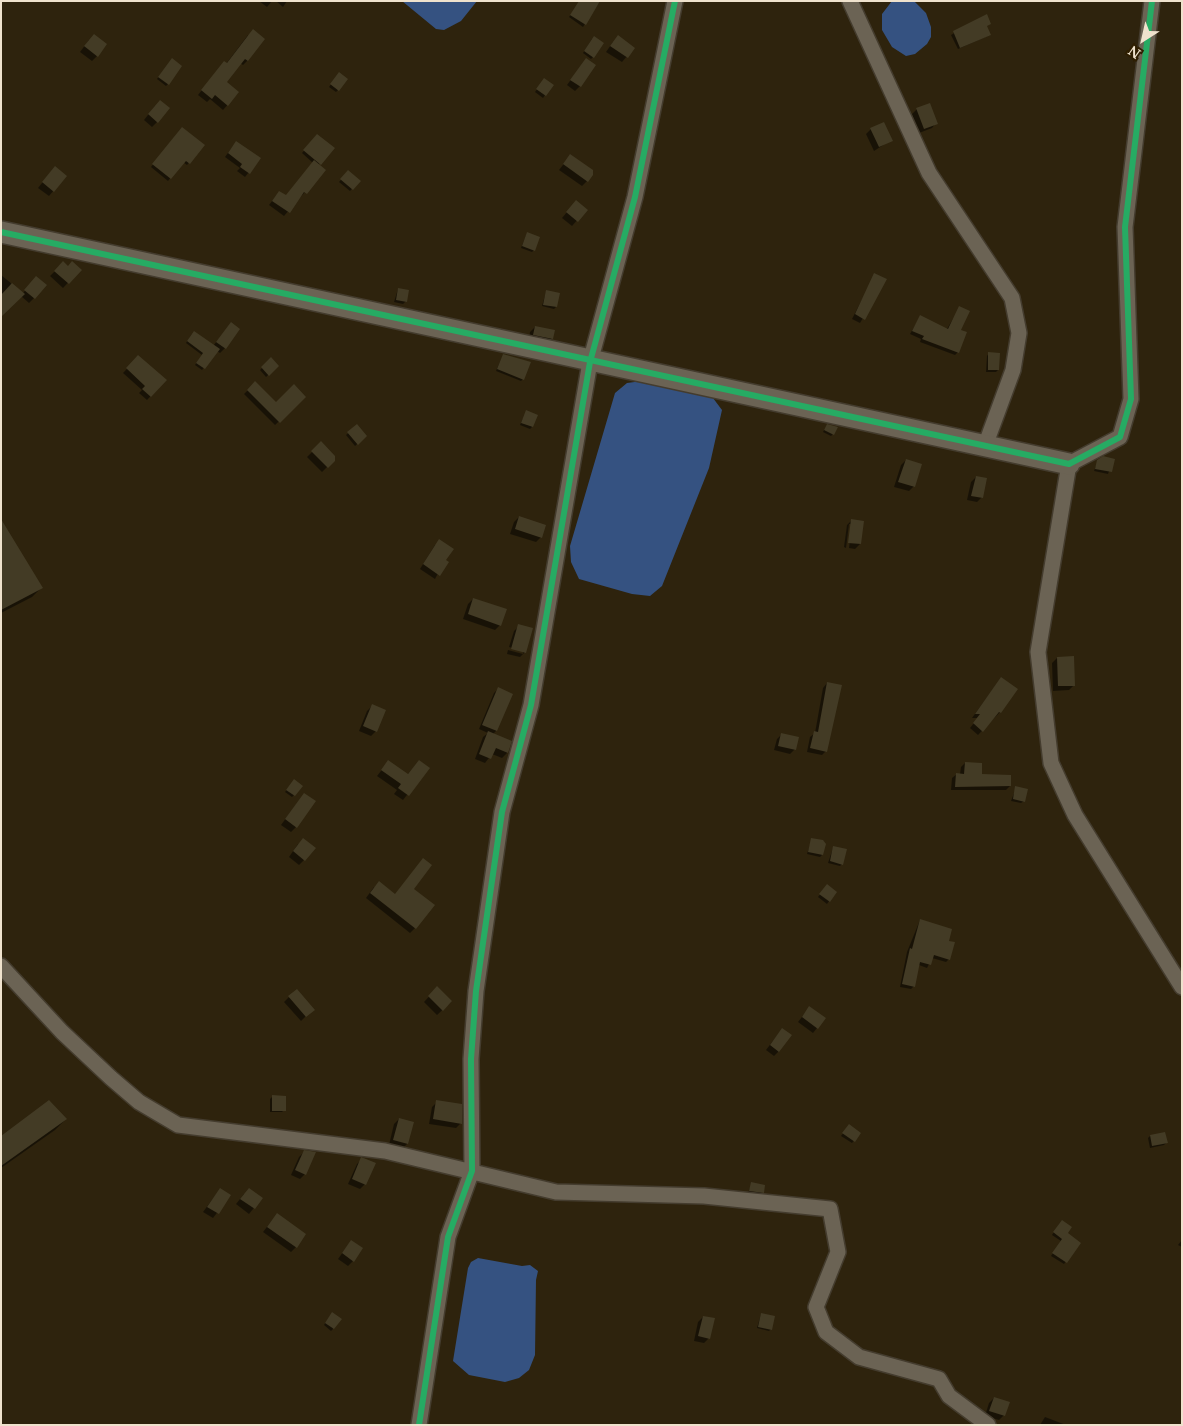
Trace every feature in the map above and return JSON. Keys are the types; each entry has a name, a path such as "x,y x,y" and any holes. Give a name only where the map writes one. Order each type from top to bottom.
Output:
{"street":[{"path":"419,1425 448,1237 472,1171 471,1059 476,991 502,812 531,705 590,362 634,197 675,1"},
{"path":"850,1 928,173 1012,298 1019,333 1014,361 985,446"},
{"path":"1,232 590,362 1069,464 1120,437 1131,399 1125,227 1152,1"},
{"path":"1069,464 1038,652 1051,763 1075,815 1182,987"},
{"path":"1,966 62,1032 111,1078 139,1102 178,1125 385,1151 556,1192 704,1196 830,1209 838,1252 816,1307 826,1332 859,1357 939,1379 949,1396 988,1425"}],"water":[{"path":"402,1 477,1 461,21 444,30 436,29"},
{"path":"892,1 914,1 926,13 931,27 931,37 927,44 915,54 906,56 892,47 882,30 882,14"},
{"path":"642,381 667,383 713,398 722,410 709,468 662,586 650,596 632,594 579,579 571,562 570,546 615,393 627,383"},
{"path":"478,1258 522,1266 530,1265 538,1271 536,1280 535,1355 529,1370 519,1378 505,1382 469,1375 453,1361 468,1268 471,1262"}],"building":[{"path":"579,1 600,1 586,25 570,15"},
{"path":"987,14 991,24 987,26 991,35 960,48 953,31"},
{"path":"253,29 265,39 248,61 245,59 227,82 239,92 228,106 215,95 212,99 201,90 224,61 227,63"},
{"path":"94,34 107,44 98,57 84,46"},
{"path":"618,35 635,48 628,58 610,46"},
{"path":"594,36 604,43 594,58 584,51"},
{"path":"172,58 182,66 169,85 158,77"},
{"path":"586,58 596,65 581,87 570,80"},
{"path":"339,72 348,79 339,91 330,84"},
{"path":"544,78 554,85 546,96 536,89"},
{"path":"160,100 170,108 158,123 148,114"},
{"path":"930,103 938,124 924,129 916,108"},
{"path":"884,122 893,141 879,147 870,128"},
{"path":"182,127 205,145 190,164 186,161 171,179 152,164"},
{"path":"317,134 335,148 321,165 303,150"},
{"path":"236,141 261,158 250,174 240,167 242,164 228,153"},
{"path":"570,154 593,170 593,175 588,182 563,164"},
{"path":"314,160 326,170 307,194 304,192 290,213 272,201 279,191 286,195"},
{"path":"55,166 67,176 54,192 42,182"},
{"path":"348,170 361,181 353,190 340,179"},
{"path":"576,200 588,210 578,222 566,212"},
{"path":"527,232 540,237 535,251 522,246"},
{"path":"63,261 68,266 72,261 82,270 69,284 54,271"},
{"path":"874,273 887,279 865,320 855,314"},
{"path":"36,276 47,285 35,299 24,290"},
{"path":"12,283 25,294 1,317 1,295"},
{"path":"398,288 409,290 407,302 396,300"},
{"path":"546,290 560,293 557,307 543,305"},
{"path":"959,306 970,311 961,330 967,332 959,353 922,339 924,336 912,331 920,315 948,329"},
{"path":"231,322 240,329 226,349 216,342"},
{"path":"535,326 555,330 553,339 533,335"},
{"path":"194,331 220,349 205,369 196,363 203,353 187,341"},
{"path":"988,352 1000,353 999,370 988,370"},
{"path":"503,354 531,362 524,380 497,369"},
{"path":"138,355 167,380 151,397 142,389 145,386 126,368"},
{"path":"271,357 279,366 269,376 261,367"},
{"path":"255,381 276,402 294,384 306,397 280,423 247,390"},
{"path":"526,410 538,415 533,427 521,423"},
{"path":"357,424 367,436 358,445 347,432"},
{"path":"827,424 838,427 834,435 824,430"},
{"path":"321,441 335,456 335,461 328,468 311,451"},
{"path":"1103,456 1115,459 1112,472 1095,469 1097,460"},
{"path":"906,459 922,464 915,487 898,482"},
{"path":"976,476 987,478 983,498 971,496"},
{"path":"519,516 546,525 542,538 515,529"},
{"path":"1,519 43,588 1,610"},
{"path":"851,519 864,521 861,544 848,543"},
{"path":"439,539 454,549 446,560 449,562 440,576 423,564"},
{"path":"473,598 507,609 501,626 468,614"},
{"path":"518,624 533,628 526,653 511,649"},
{"path":"1074,656 1075,686 1058,686 1057,657"},
{"path":"1001,677 1018,689 1001,713 999,712 983,732 973,723 980,714 975,714"},
{"path":"827,682 842,685 827,752 810,748 814,731 818,732"},
{"path":"498,687 513,694 497,731 482,725"},
{"path":"372,704 386,710 377,732 363,726"},
{"path":"488,731 512,741 508,753 496,748 491,759 479,754"},
{"path":"781,733 799,737 796,750 778,746"},
{"path":"388,760 408,774 419,760 430,768 409,796 398,788 401,784 381,770"},
{"path":"965,762 982,763 982,774 1011,775 1011,786 955,787 956,773 964,774"},
{"path":"294,779 303,786 295,796 286,790"},
{"path":"1015,786 1028,789 1025,802 1013,799"},
{"path":"304,793 316,801 297,828 285,819"},
{"path":"303,838 316,848 305,861 293,851"},
{"path":"811,838 823,840 826,844 823,855 808,852"},
{"path":"833,846 847,849 843,865 830,861"},
{"path":"423,858 432,865 414,889 435,905 416,929 370,893 379,881 395,894"},
{"path":"827,884 837,892 830,902 819,894"},
{"path":"920,919 952,929 949,941 955,942 950,960 934,955 931,965 920,962 915,987 902,984 910,948 912,949"},
{"path":"437,986 452,1001 443,1011 428,996"},
{"path":"297,989 315,1010 306,1017 288,996"},
{"path":"809,1006 826,1018 818,1029 802,1017"},
{"path":"782,1028 792,1035 779,1052 770,1045"},
{"path":"272,1095 286,1096 286,1111 272,1111"},
{"path":"49,1100 67,1119 1,1166 1,1136"},
{"path":"436,1100 462,1104 462,1124 433,1119"},
{"path":"399,1118 414,1122 408,1144 393,1140"},
{"path":"849,1124 861,1133 855,1142 842,1133"},
{"path":"1165,1132 1168,1143 1152,1146 1150,1135"},
{"path":"304,1150 316,1152 306,1175 295,1170"},
{"path":"361,1157 376,1163 366,1185 352,1179"},
{"path":"751,1182 765,1185 764,1193 749,1191"},
{"path":"220,1188 231,1195 219,1214 207,1207"},
{"path":"249,1188 263,1198 255,1209 240,1199"},
{"path":"277,1213 306,1234 297,1248 267,1227"},
{"path":"1062,1220 1072,1227 1068,1233 1081,1243 1067,1263 1052,1253 1062,1239 1053,1232"},
{"path":"351,1240 363,1248 354,1262 342,1253"},
{"path":"332,1312 342,1319 334,1329 325,1323"},
{"path":"761,1313 775,1316 772,1330 758,1327"},
{"path":"703,1316 715,1318 710,1339 698,1336"},
{"path":"994,1397 1010,1402 1005,1416 989,1411"}],"cycle path":[{"path":"419,1425 448,1237 472,1171 471,1059 476,991 502,812 531,705 590,362 635,197 675,1"},
{"path":"1,232 1069,464 1120,437 1131,399 1125,227 1152,1"}]}
